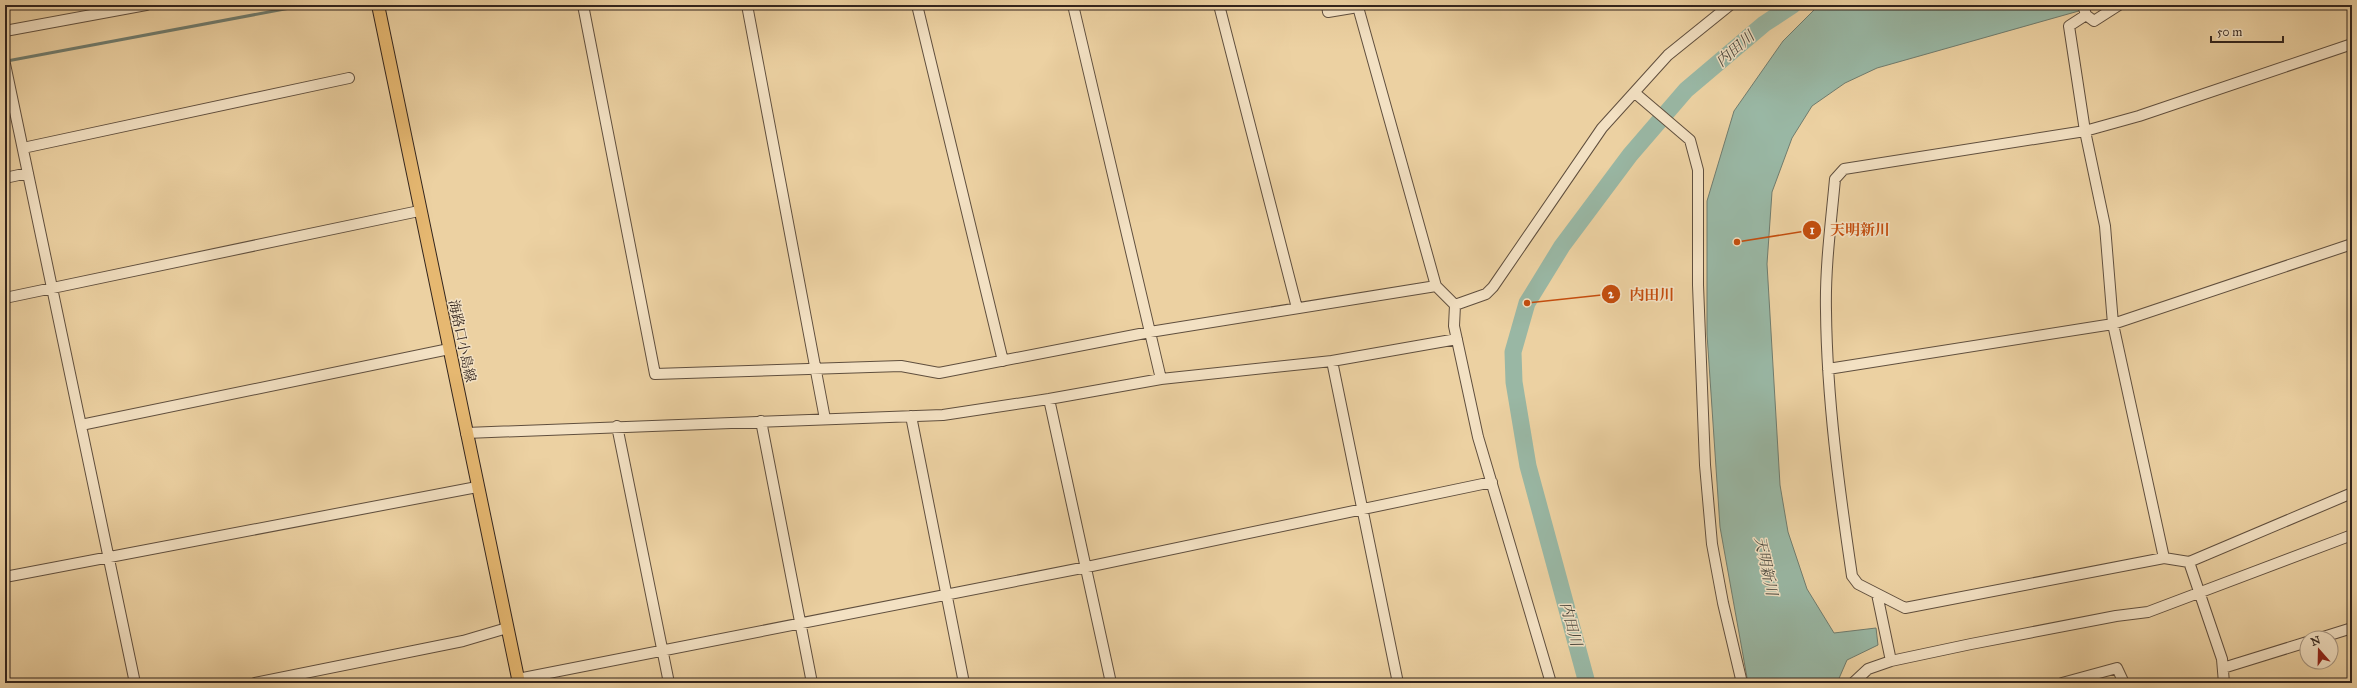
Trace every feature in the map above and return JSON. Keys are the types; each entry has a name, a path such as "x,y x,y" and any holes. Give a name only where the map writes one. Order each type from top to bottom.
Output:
{"main road":[{"name":"海路口小島線","path":"378,5 419,211 518,681"}],"street":[{"path":"5,31 146,5"},
{"path":"583,5 655,374 816,367 901,366 939,373 1150,332 1436,286"},
{"path":"747,5 825,419"},
{"path":"917,5 1003,361"},
{"path":"1073,5 1161,379"},
{"path":"1219,5 1297,308"},
{"path":"1326,5 1328,12 1358,7 1436,286 1455,305 1454,326 1478,437 1551,683"},
{"path":"1455,305 1486,294 1493,287 1588,147 1635,93 1685,40 1730,5"},
{"path":"2120,5 2094,21 2084,10 2069,26 2085,131 2105,226 2113,324 2164,558"},
{"path":"2352,44 2139,116 2085,131 1844,169 1835,179 1826,273 1828,369 1837,474 1852,576 1858,584 1906,608 2164,558 2189,562 2352,493"},
{"path":"5,64 53,288 134,683"},
{"path":"23,148 349,78"},
{"path":"1635,93 1690,140 1698,170 1698,285 1705,465 1712,544 1723,603 1742,683"},
{"path":"5,178 28,173"},
{"path":"5,298 419,211"},
{"path":"1828,369 2113,324 2352,244"},
{"path":"466,433 617,426 943,415 1050,399 1161,379 1332,361 1457,339"},
{"path":"81,425 449,349"},
{"path":"1332,361 1398,683"},
{"path":"1050,399 1111,683"},
{"path":"911,416 945,595 964,683"},
{"path":"761,421 795,592 799,624 812,683"},
{"path":"617,426 669,683"},
{"path":"518,681 1087,567 1492,482"},
{"path":"5,577 477,487"},
{"path":"1854,683 1868,669 1891,662 2116,616 2148,612 2352,535"},
{"path":"2189,562 2201,592 2223,668 2224,683"},
{"path":"1877,594 1891,662"},
{"path":"255,683 463,641 507,628"},
{"path":"2339,632 2352,628"},
{"path":"2223,668 2299,644"},
{"path":"2062,683 2117,668 2124,683"}],"water":[{"path":"1819,5 2100,5 1877,68 1845,83 1812,106 1792,138 1772,192 1767,264 1780,485 1788,532 1807,589 1834,633 1876,628 1878,645 1847,660 1837,683 1748,683 1720,527 1707,334 1707,201 1734,111 1783,41"}],"waterway":[{"path":"7,61 306,5"},
{"name":"内田川","path":"1587,683 1528,466 1514,382 1513,352 1527,303 1562,246 1630,155 1686,90 1764,24 1793,5"}],"place":[{"name":"天明新川","path":"1737,242"},
{"name":"内田川","path":"1527,303"}]}
